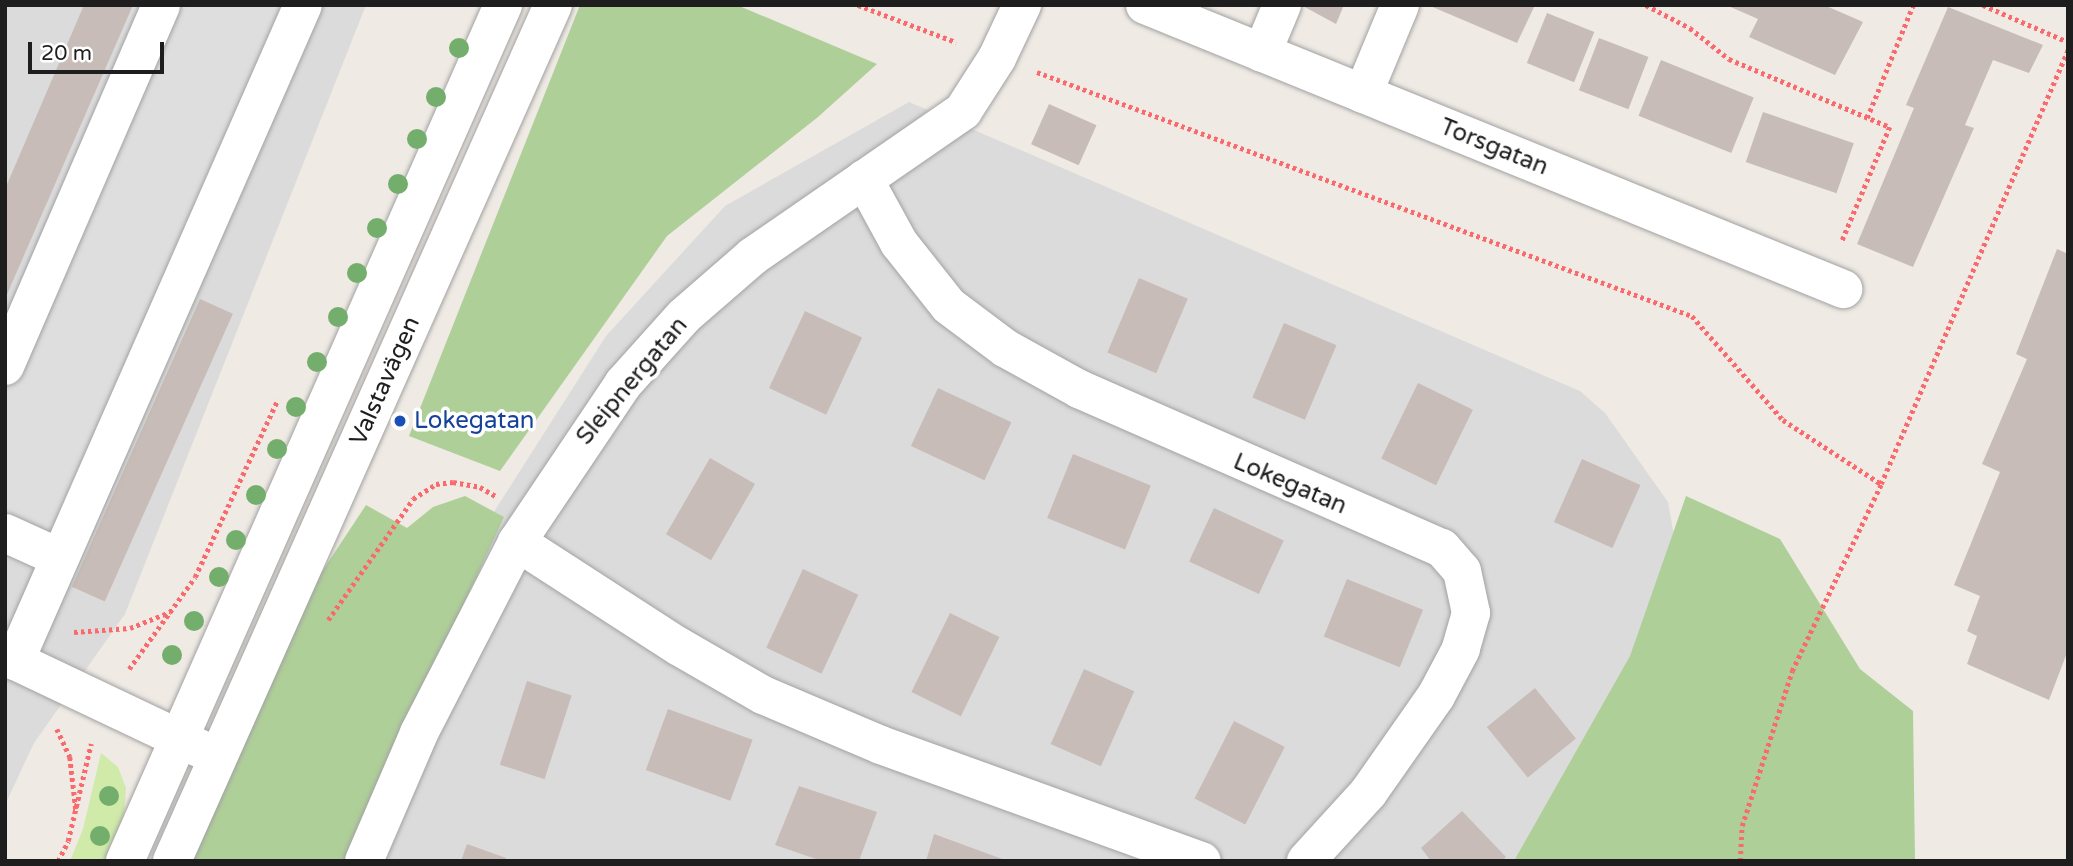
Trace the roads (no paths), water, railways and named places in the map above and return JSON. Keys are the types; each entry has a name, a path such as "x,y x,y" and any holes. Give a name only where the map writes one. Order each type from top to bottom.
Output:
{"street":[{"path":"5,366 161,5"},
{"path":"217,757 10,658 61,558 303,5"},
{"name":"Valstavägen","path":"125,861 503,5"},
{"name":"Valstavägen","path":"172,861 553,5"},
{"name":"Sleipnergatan","path":"364,861 419,733 524,529 623,384 684,316 753,256 963,111 997,58 1022,5"},
{"path":"1262,53 1282,5"},
{"path":"1363,94 1400,5"},
{"name":"Torsgatan","path":"1149,6 1834,285"},
{"name":"Lokegatan","path":"864,179 899,243 949,306 1005,348 1079,389 1442,548 1462,571 1471,613 1461,649 1436,696 1368,793 1306,861"},
{"path":"524,529 678,646 764,695 881,745 1202,861"},
{"path":"5,533 61,558"}],"place":[{"name":"Lokegatan","path":"400,421"}]}
